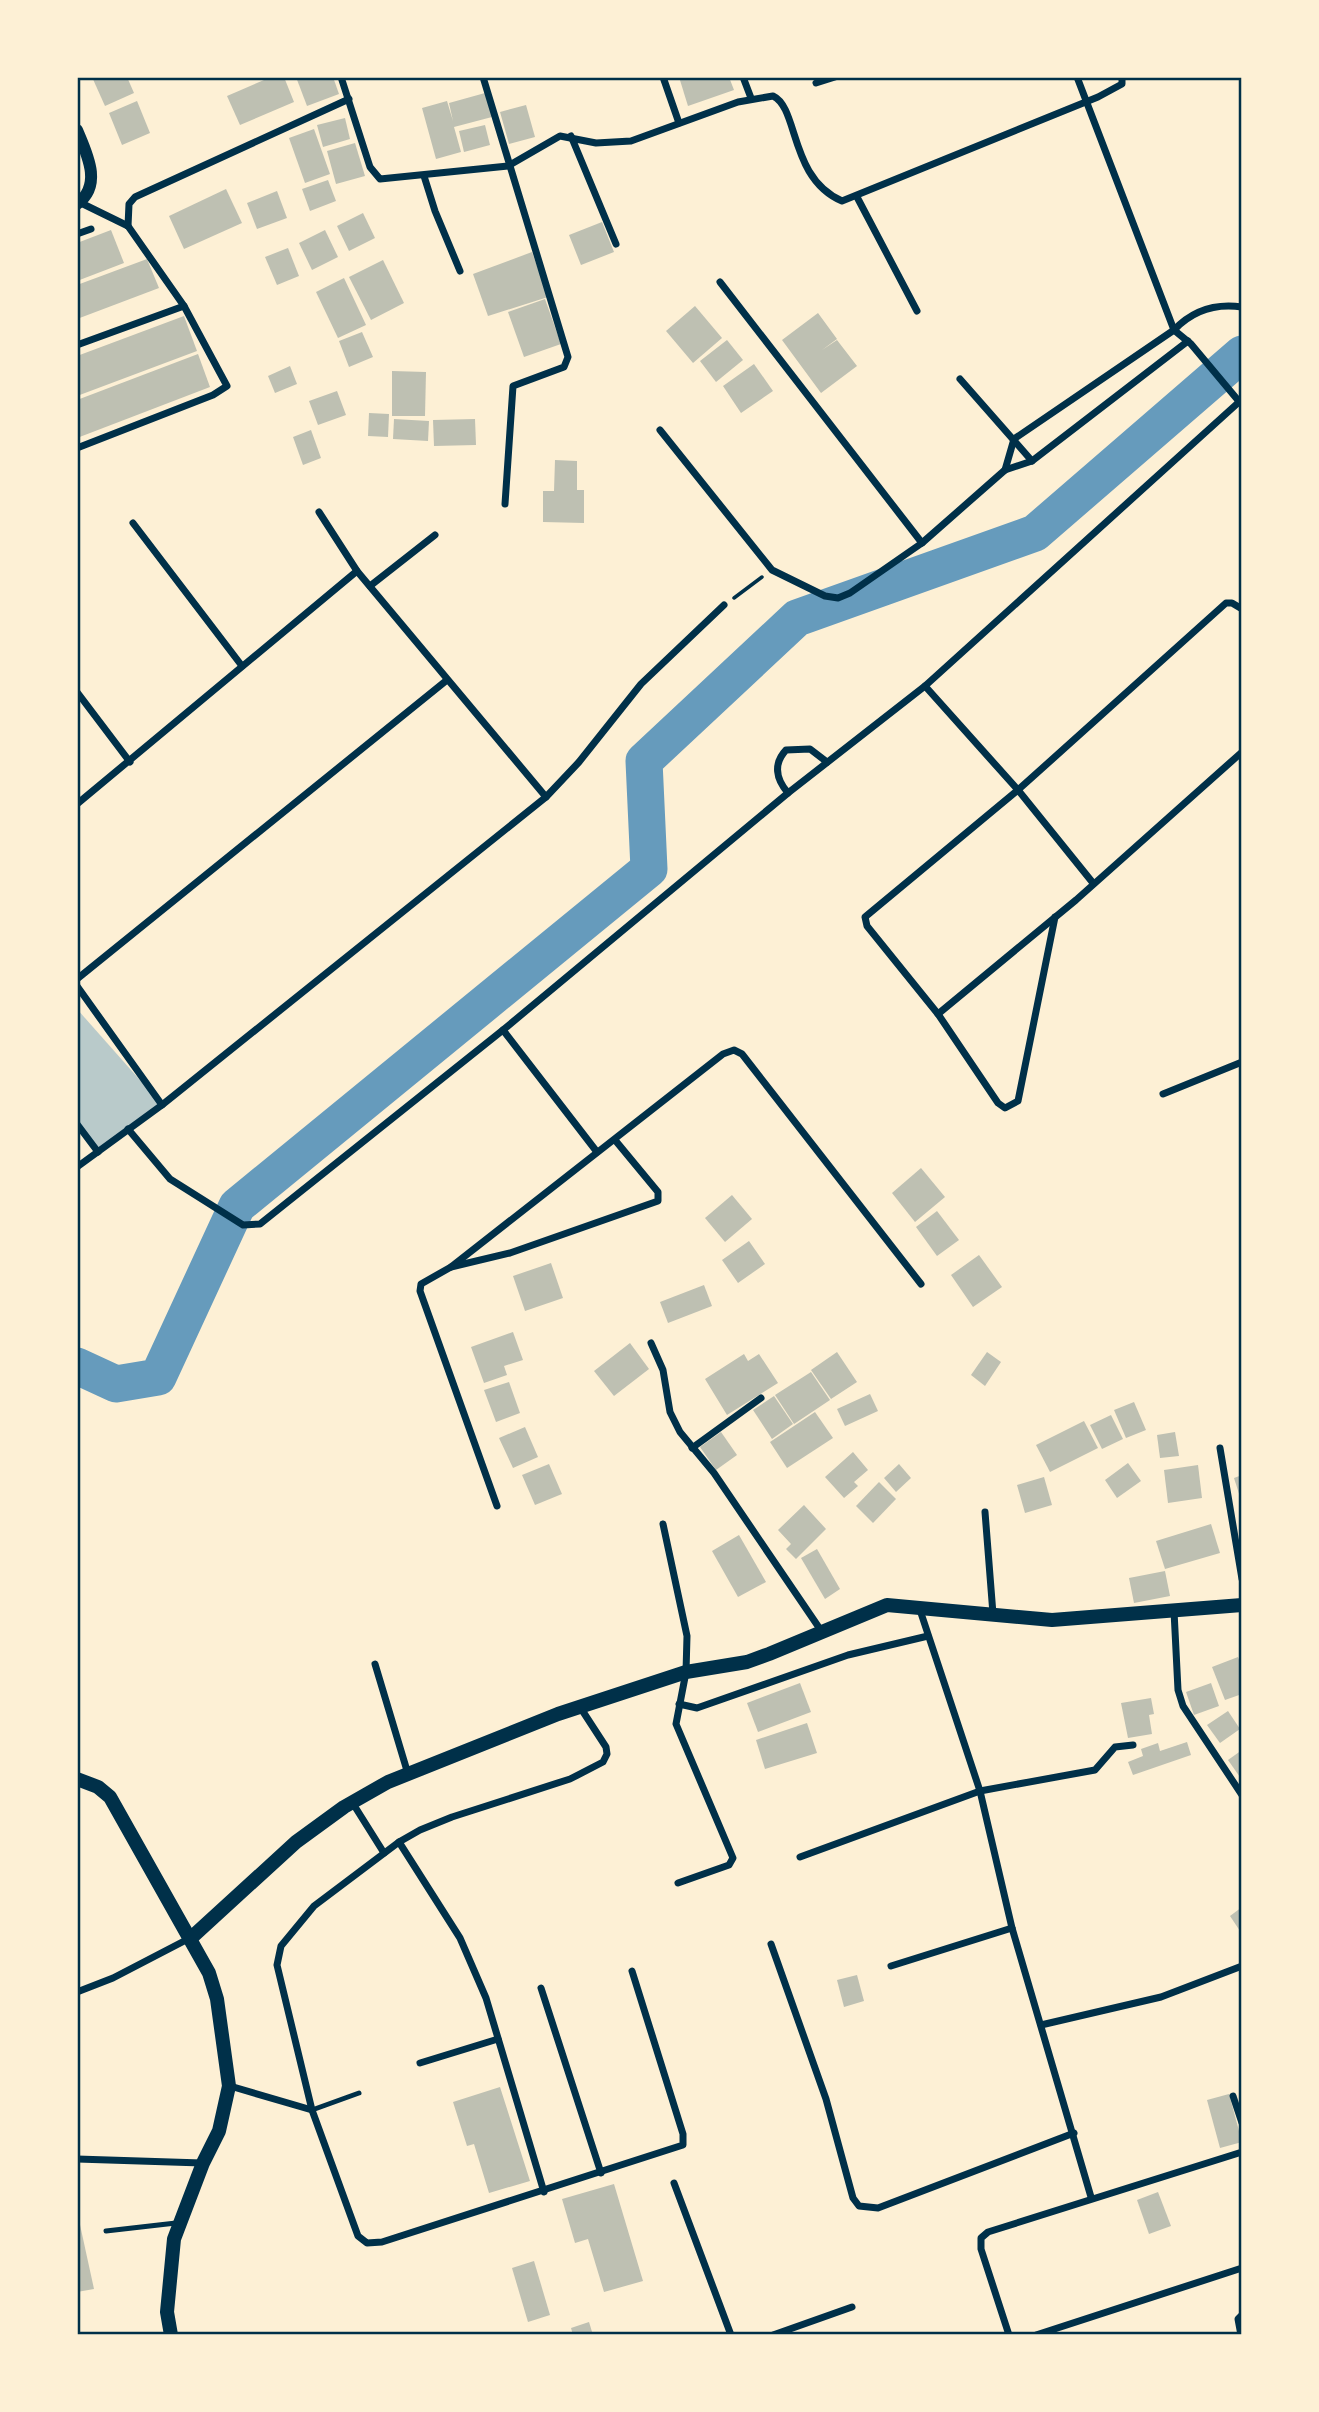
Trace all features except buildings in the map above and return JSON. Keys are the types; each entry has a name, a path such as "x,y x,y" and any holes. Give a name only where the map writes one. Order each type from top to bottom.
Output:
{"main road":[{"path":"191,1938 296,1842 352,1802 408,1774 513,1730 580,1707 687,1672 747,1662 887,1605 1065,1620 1242,1605"},
{"path":"77,1779 98,1787 110,1797 191,1938 209,1973 217,1999 229,2086 219,2131 203,2163 174,2239 167,2312 171,2335"}],"street":[{"path":"341,77 373,174 386,180 508,166 560,136 572,136 596,143 618,143 751,98 774,96 785,106 799,155 820,187 842,201 1098,97 1122,84 1122,77"},
{"path":"483,77 568,357 564,367 516,382 513,389 505,504"},
{"path":"663,77 680,123"},
{"path":"743,77 751,98"},
{"path":"816,83 835,77"},
{"path":"128,1129 170,1179 243,1225 260,1224 503,1030 788,793 925,685 1239,402 1190,342 1174,330 1077,77"},
{"path":"128,226 129,204 135,197 349,99"},
{"path":"77,130 92,166 91,181 79,204 128,226 184,306 227,382 225,390 77,448"},
{"path":"572,136 615,244"},
{"path":"424,176 435,211 460,271"},
{"path":"857,197 917,311"},
{"path":"77,234 91,229"},
{"path":"720,282 922,543"},
{"path":"77,345 184,306"},
{"path":"1004,470 1014,439 1174,330 1187,316 1200,310 1242,307"},
{"path":"660,430 772,570 825,596 838,598 850,593 922,543 1004,470 1032,461 1190,342"},
{"path":"960,379 1032,461"},
{"path":"319,512 357,571 545,797"},
{"path":"133,523 242,666"},
{"path":"370,586 435,536"},
{"path":"77,804 357,571"},
{"path":"1055,917 1018,1101 1004,1108 938,1014 867,926 865,917 1018,790 1226,603 1232,603 1242,609"},
{"path":"77,1167 162,1105 545,797 579,762 641,684 724,605"},
{"path":"77,979 447,680"},
{"path":"925,685 1018,790 1093,883"},
{"path":"77,692 130,762"},
{"path":"788,793 780,784 777,770 778,758 786,750 810,749 827,762"},
{"path":"938,1014 1055,917 1242,752"},
{"path":"77,986 162,1105"},
{"path":"503,1030 597,1152"},
{"path":"451,1267 723,1054 734,1050 742,1054 921,1284"},
{"path":"1163,1094 1242,1062"},
{"path":"77,1124 98,1152"},
{"path":"497,1506 420,1292 421,1284 451,1267 510,1252 658,1201 658,1192 615,1140"},
{"path":"652,1343 663,1370 670,1412 692,1448 713,1473 822,1632"},
{"path":"692,1448 761,1398"},
{"path":"1220,1448 1242,1579"},
{"path":"985,1512 993,1615"},
{"path":"663,1524 687,1636 687,1672 676,1724 733,1858 729,1865 678,1883"},
{"path":"912,1606 928,1636 980,1791 1012,1928 1091,2197"},
{"path":"1174,1611 1178,1690 1183,1706 1242,1795"},
{"path":"679,1704 697,1708 848,1655 928,1636"},
{"path":"375,1664 408,1774"},
{"path":"580,1707 606,1747 607,1754 603,1762 570,1779 419,1830 314,1906 281,1946 277,1965 313,2110 342,2199 358,2236 367,2243 383,2242 683,2145 683,2134 632,1971"},
{"path":"800,1857 980,1791 1095,1770 1115,1747 1133,1745"},
{"path":"352,1802 384,1853"},
{"path":"399,1842 460,1938 486,1998 544,2192"},
{"path":"891,1966 1012,1928"},
{"path":"77,1992 113,1978 191,1938"},
{"path":"771,1944 826,2099 853,2198 859,2206 878,2208 1074,2133"},
{"path":"1041,2025 1161,1997 1242,1966"},
{"path":"541,1988 601,2173"},
{"path":"419,2063 498,2039"},
{"path":"229,2086 313,2110"},
{"path":"1233,2096 1242,2123"},
{"path":"1009,2335 981,2249 981,2238 988,2232 1091,2197 1242,2152"},
{"path":"77,2159 203,2163"},
{"path":"674,2183 731,2335"},
{"path":"1036,2335 1242,2268"},
{"path":"773,2335 852,2307"},
{"path":"1241,2335 1238,2319 1242,2315"}],"lane":[{"path":"313,2110 359,2093"},
{"path":"106,2231 180,2223"}],"path":[{"path":"724,605 772,570"}],"shaded area":[{"path":"77,1009 162,1105 98,1152 77,1124"}],"waterway":[{"path":"77,1366 116,1384 158,1377 237,1206 649,869 644,761 797,618 1035,533 1242,354"}]}
